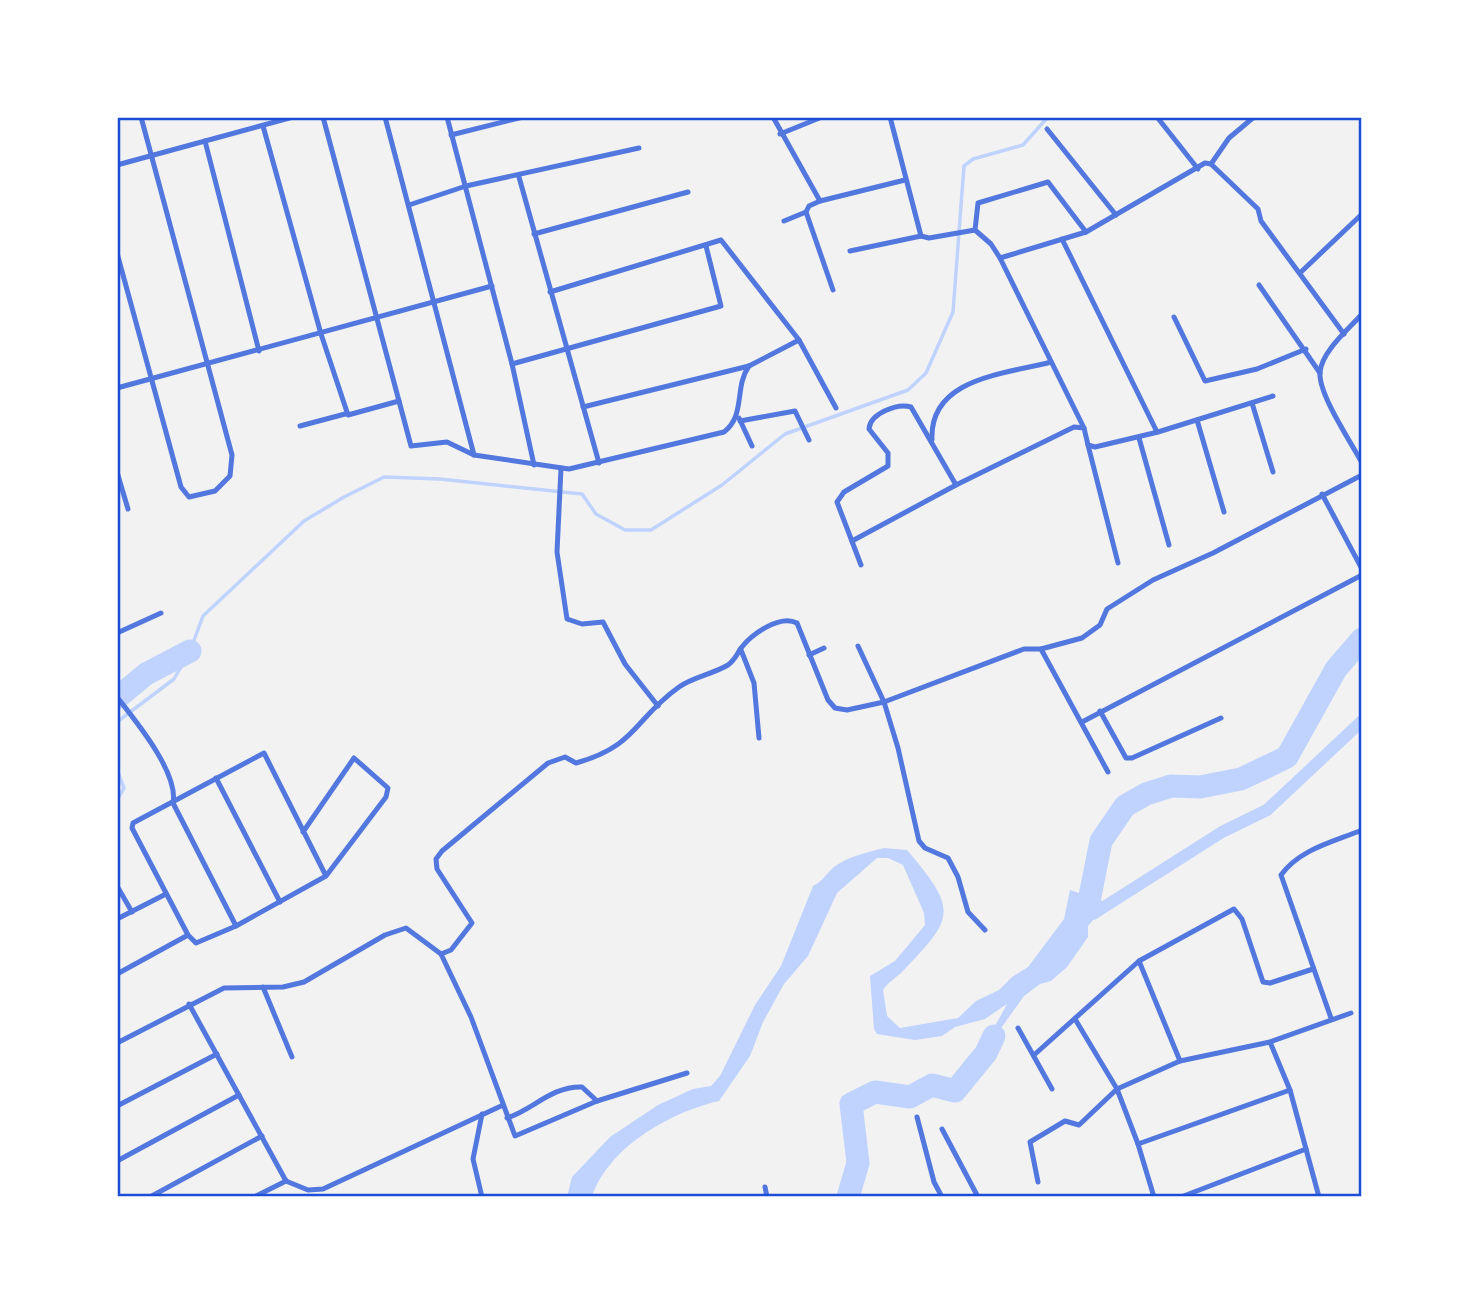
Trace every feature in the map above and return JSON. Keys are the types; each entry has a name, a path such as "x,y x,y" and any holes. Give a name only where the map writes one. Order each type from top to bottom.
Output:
{"street":[{"path":"117,253 181,487 189,497 215,491 224,485 233,467 141,117"},
{"path":"117,165 293,117"},
{"path":"323,117 411,446 447,442 474,455 561,468 599,463 724,432 739,418 789,410 800,416 809,440"},
{"path":"385,117 474,455"},
{"path":"447,117 512,364 534,465"},
{"path":"451,135 523,117"},
{"path":"773,117 780,134 820,201"},
{"path":"780,134 822,117"},
{"path":"890,117 921,236"},
{"path":"1157,117 1198,169"},
{"path":"1211,164 1228,138 1254,117"},
{"path":"263,126 345,414"},
{"path":"1047,129 1116,215"},
{"path":"205,141 259,351"},
{"path":"409,205 466,186 519,177 639,148"},
{"path":"1000,258 1086,232 1205,163 1211,164 1258,209 1261,221 1344,334"},
{"path":"519,177 599,463"},
{"path":"784,221 806,212 809,206 820,201 905,180"},
{"path":"973,230 978,203 1048,182 1086,232"},
{"path":"534,234 688,192"},
{"path":"806,212 833,290"},
{"path":"1301,272 1362,214"},
{"path":"850,251 921,236 929,239 973,230 991,244 1084,428 1118,564"},
{"path":"1062,239 1157,432"},
{"path":"550,292 721,240 799,340 836,408"},
{"path":"512,364 721,306 706,246"},
{"path":"1259,285 1306,349 1320,373 1328,398 1362,463"},
{"path":"117,388 492,286"},
{"path":"1320,373 1344,334 1362,314"},
{"path":"1174,317 1205,381 1257,369 1306,349"},
{"path":"583,407 749,366 799,340"},
{"path":"932,443 936,414 946,398 959,387 1051,362"},
{"path":"749,366 741,382 739,418 752,446"},
{"path":"1088,445 1139,438 1273,396"},
{"path":"300,426 345,414 354,415 398,401"},
{"path":"1252,403 1273,471"},
{"path":"861,565 837,507 839,497 884,471 889,461 888,453 869,429 869,422 895,407 908,406 914,410 957,485"},
{"path":"1197,420 1224,512"},
{"path":"852,541 1071,428 1084,428"},
{"path":"1139,438 1169,545"},
{"path":"561,468 557,502 557,552 567,619 582,624 603,622 625,664 658,706"},
{"path":"117,472 128,509"},
{"path":"441,954 451,950 472,923 437,869 436,859 442,851 548,763 565,757 576,763 609,752 630,736 680,686 728,665 740,649 768,627 792,620 800,626 828,701 835,708 847,710 884,702 1024,649 1041,649 1082,638 1100,625 1107,610 1144,585 1213,553 1362,475"},
{"path":"1322,494 1362,569"},
{"path":"1082,722 1362,575"},
{"path":"117,633 161,613"},
{"path":"858,646 884,702 898,748 919,841 925,848 948,858 958,877 968,912 985,930"},
{"path":"809,655 824,648"},
{"path":"740,649 754,683 760,738"},
{"path":"1041,649 1108,772"},
{"path":"117,697 134,719 171,781 173,803 236,926"},
{"path":"1100,711 1126,758 1132,758 1221,718"},
{"path":"303,832 354,758 388,788 386,797 326,877 236,926 197,943 188,935 132,828 134,823 264,753 303,832 326,877"},
{"path":"216,778 280,902"},
{"path":"1331,1018 1281,875 1291,862 1307,852 1362,830"},
{"path":"117,886 132,912"},
{"path":"117,919 166,894"},
{"path":"1034,1055 1139,961 1234,909 1242,919 1263,982 1270,983 1313,969"},
{"path":"117,1042 224,988 284,987 304,982 391,932 411,929 441,954 471,1017 501,1106 515,1136 597,1101 687,1073"},
{"path":"117,974 188,935"},
{"path":"1139,961 1180,1060"},
{"path":"262,987 292,1057"},
{"path":"189,1004 286,1181 308,1190 323,1189 501,1106"},
{"path":"1038,1182 1030,1142 1065,1121 1079,1125 1117,1089 1180,1060 1270,1041 1351,1013"},
{"path":"1075,1019 1117,1089 1154,1197"},
{"path":"1017,1028 1052,1089"},
{"path":"1270,1041 1290,1090 1319,1197"},
{"path":"117,1106 217,1054"},
{"path":"507,1118 538,1099 574,1087 582,1087 597,1101"},
{"path":"1138,1144 1290,1090"},
{"path":"117,1161 239,1095"},
{"path":"482,1114 473,1159 482,1197"},
{"path":"917,1117 934,1182 942,1197"},
{"path":"942,1129 978,1197"},
{"path":"150,1197 262,1136"},
{"path":"1181,1197 1307,1149"},
{"path":"254,1197 286,1181"},
{"path":"765,1186 767,1197"}],"water":[{"path":"884,848 907,850 935,887 942,900 944,913 933,938 883,990 887,1016 900,1028 958,1018 976,1001 999,990 1012,977 1028,967 1064,919 1070,890 1103,901 1105,906 1088,926 1088,937 1067,967 1051,981 1040,984 1024,996 996,1035 993,1050 971,1072 969,1066 981,1052 1007,1004 985,1019 955,1027 942,1036 915,1040 877,1034 874,1029 870,976 895,961 925,925 924,913 903,865 888,858 877,858 837,893 808,956 784,984 763,1022 750,1056 719,1101 681,1114 644,1134 612,1162 592,1197 567,1197 572,1177 610,1137 658,1105 693,1089 711,1086 720,1076 755,1005 781,966 813,886 840,863"}],"waterway":[{"path":"117,722 174,679 190,651 203,616 304,521 384,477 440,479 582,494 596,514 625,530 651,530 722,485 785,434 908,390 926,373 953,312 964,166 973,159 1023,145 1048,117"},
{"path":"1075,925 1089,901 1101,841 1125,806 1146,794 1171,786 1200,787 1241,779 1287,757 1336,669 1362,639"},
{"path":"117,698 146,674 190,651"},
{"path":"1093,914 1222,832 1267,810 1362,721"},
{"path":"117,770 124,788 117,800"},
{"path":"848,1197 858,1163 851,1104 875,1092 910,1097 932,1085 955,1091 986,1053 994,1036"}]}
